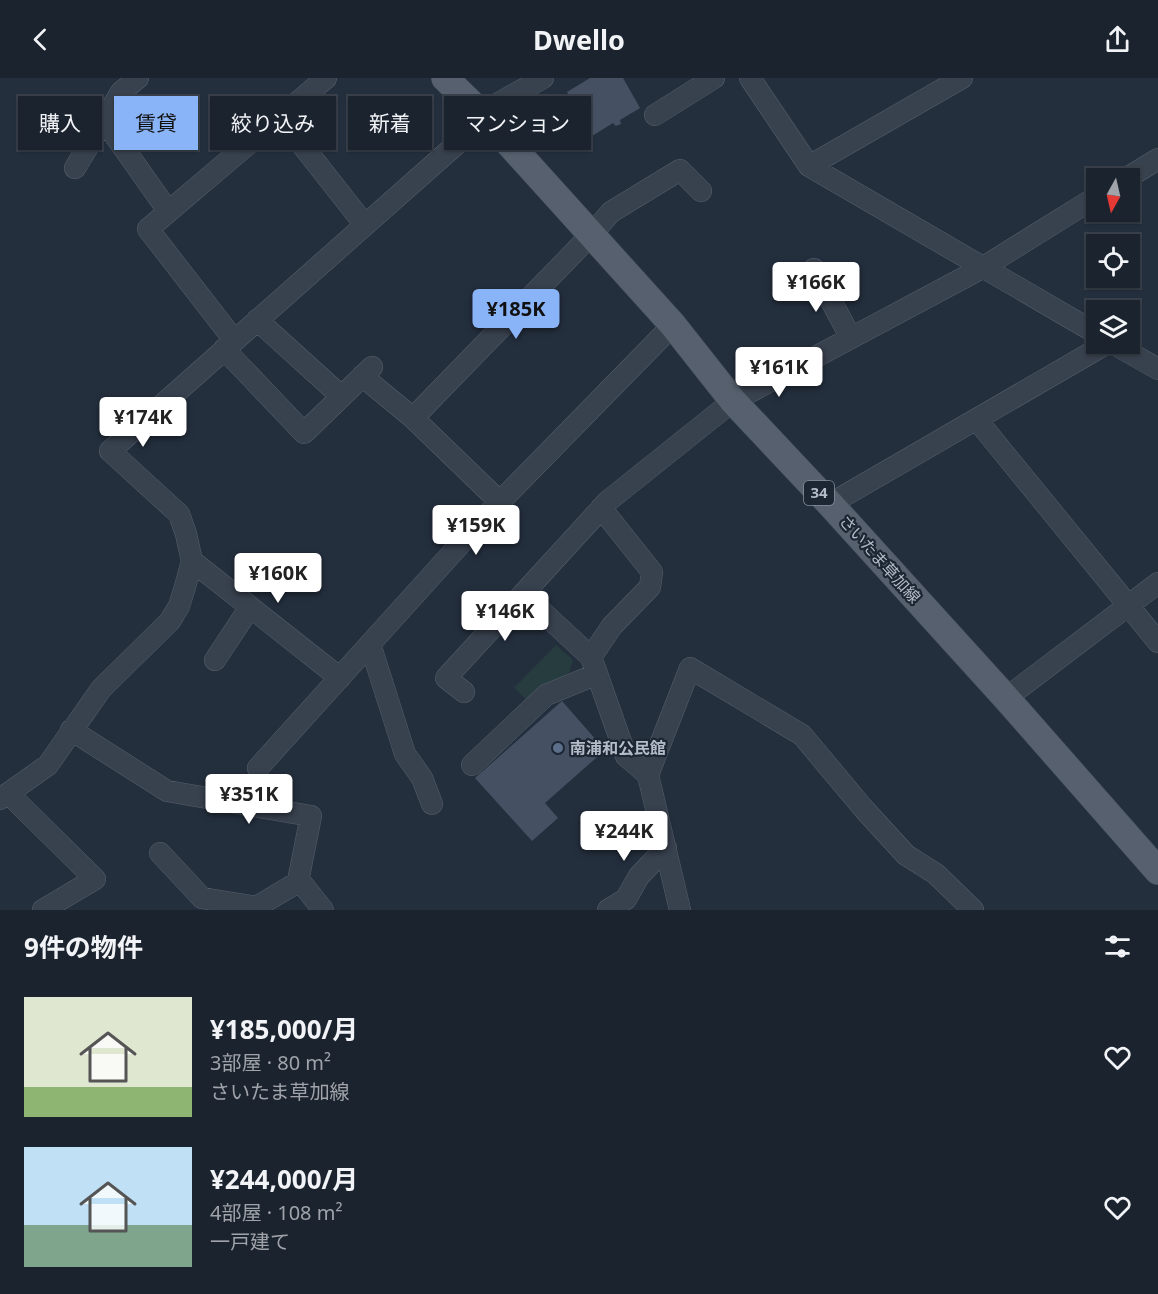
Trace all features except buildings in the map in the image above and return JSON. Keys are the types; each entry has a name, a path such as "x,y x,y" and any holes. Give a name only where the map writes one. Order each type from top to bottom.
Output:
{"main road":[{"name":"34","path":"445,78 463,96"},
{"name":"さいたま草加線","path":"515,150 673,325 733,401 1006,698 1158,871"}],"street":[{"path":"75,168 121,92 138,78"},
{"path":"305,96 326,78"},
{"path":"515,96 543,78"},
{"path":"655,115 714,78"},
{"path":"750,78 809,166 1086,327"},
{"path":"809,166 962,78"},
{"path":"105,120 168,212"},
{"path":"241,150 148,229 229,345 304,433 367,371 500,502"},
{"path":"306,150 365,225"},
{"path":"43,910 94,879 5,797 48,765 102,689 170,621 179,606 192,561 179,514 110,451 447,150"},
{"path":"1140,170 1158,159"},
{"path":"413,418 611,212 680,170 701,191"},
{"path":"464,692 446,678 601,508 733,401 982,268 1086,203"},
{"path":"814,269 851,338"},
{"path":"257,320 341,396"},
{"path":"258,768 500,502 673,325"},
{"path":"830,504 1089,354"},
{"path":"1132,354 1158,369"},
{"path":"977,420 1158,642"},
{"path":"472,765 546,695 594,665 612,626 650,587 652,572 601,508"},
{"path":"192,561 340,678"},
{"path":"1006,698 1158,583"},
{"path":"523,594 594,665 626,756 648,775"},
{"path":"215,660 250,607"},
{"path":"370,644 405,754 422,778 432,804"},
{"path":"680,910 648,775 690,668 802,735 906,855 936,874 973,910"},
{"path":"71,730 167,791 311,816 299,876 300,881 323,910"},
{"path":"608,910 626,899 639,876 666,848"},
{"path":"160,853 201,898 256,907 300,881"}],"green space":[{"path":"556,645 573,660 569,673 544,688 529,702 514,688"}],"place":[{"name":"南浦和公民館","path":"558,748"}]}
